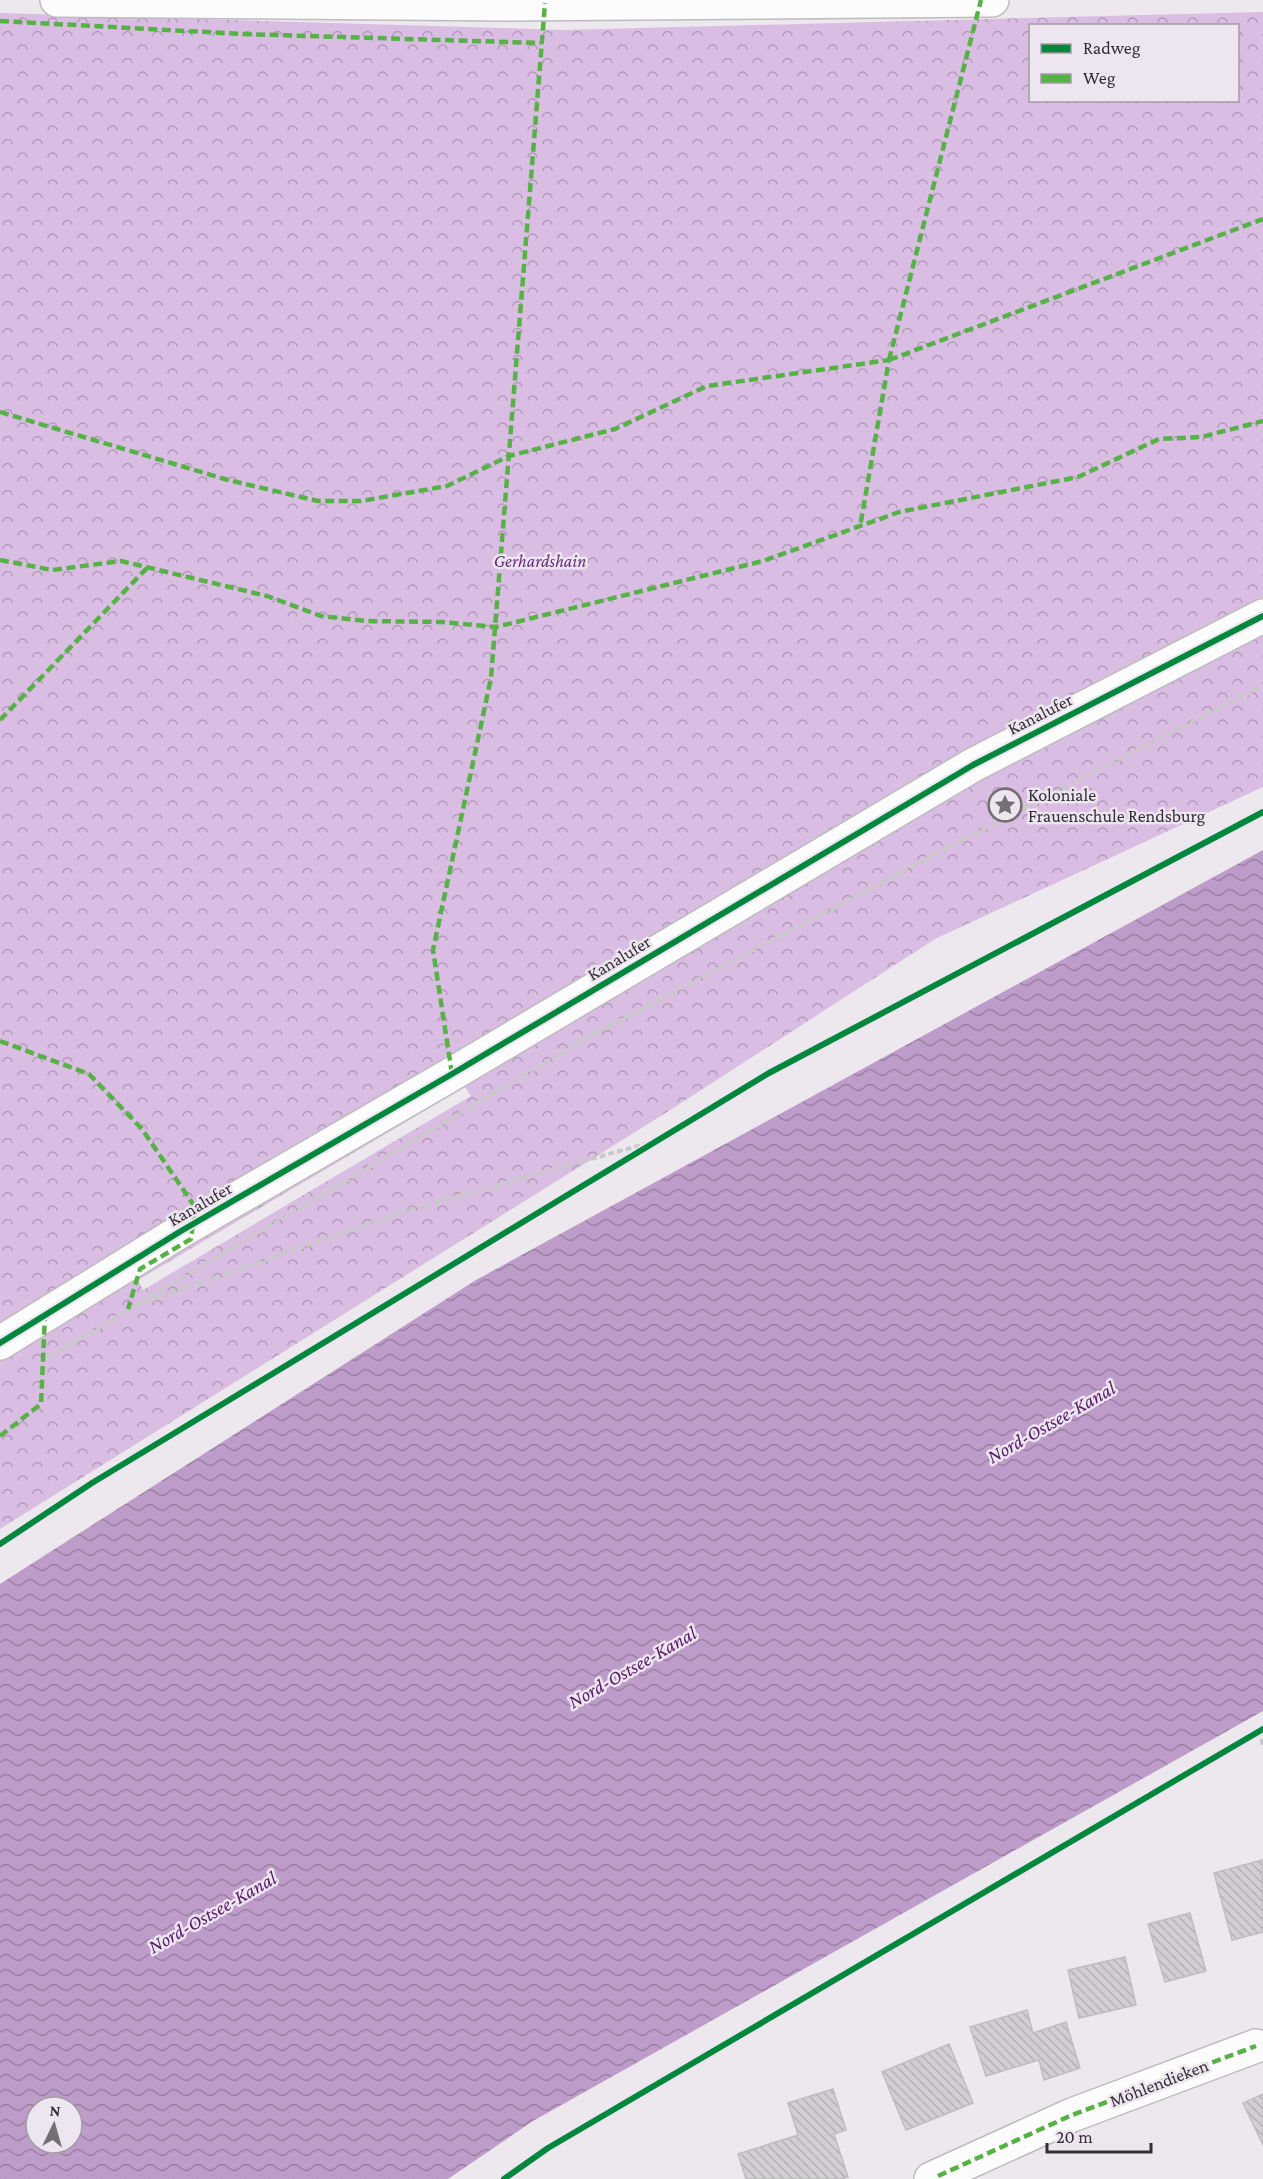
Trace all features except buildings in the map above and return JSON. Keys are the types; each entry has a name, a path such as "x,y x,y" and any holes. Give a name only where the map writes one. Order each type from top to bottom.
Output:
{"street":[{"path":"57,0 226,3 992,0"},
{"name":"Kanalufer","path":"0,1343 181,1231 463,1068 973,765 1263,616"},
{"name":"Möhlendieken","path":"931,2179 1072,2115 1256,2046"}],"path":[{"path":"42,1361 590,1036 1006,817 1263,686"},
{"path":"128,1309 408,1210 659,1140"},
{"path":"1260,1730 1263,1748"}],"green space":[{"name":"Gerhardshain","path":"1263,12 1263,787 935,939 667,1112 0,1529 0,13 564,30","holes":["465,1087 471,1096 143,1290 138,1280"]}],"water":[{"name":"Nord-Ostsee-Kanal","path":"1263,850 1263,1711 533,2121 448,2179 0,2179 0,1584 476,1280"}],"marked path":[{"path":"889,360 981,0"},
{"path":"452,1074 433,950 491,678 545,3"},
{"path":"0,21 242,34 541,43"},
{"path":"889,360 1263,219"},
{"path":"0,412 228,480 318,501 361,501 447,486 509,456 615,429 707,386 889,360 860,527"},
{"path":"0,560 52,570 121,561 267,596 321,616 367,621 441,622 496,627 763,561 899,512 1078,477 1159,439 1201,437 1263,421"},
{"path":"0,720 147,568"},
{"path":"0,1041 89,1074 142,1129 195,1207 191,1239 140,1269 128,1309"},
{"path":"0,1436 41,1404 45,1315"},
{"path":"938,2176 1072,2115 1256,2046"}],"cycle path":[{"path":"0,1343 181,1231 452,1074 973,765 1263,616"},
{"path":"0,1544 92,1483 769,1073 1263,812"},
{"path":"504,2179 548,2148 1263,1729"}],"place":[{"name":"Koloniale Frauenschule Rendsburg","path":"1005,805"}]}
